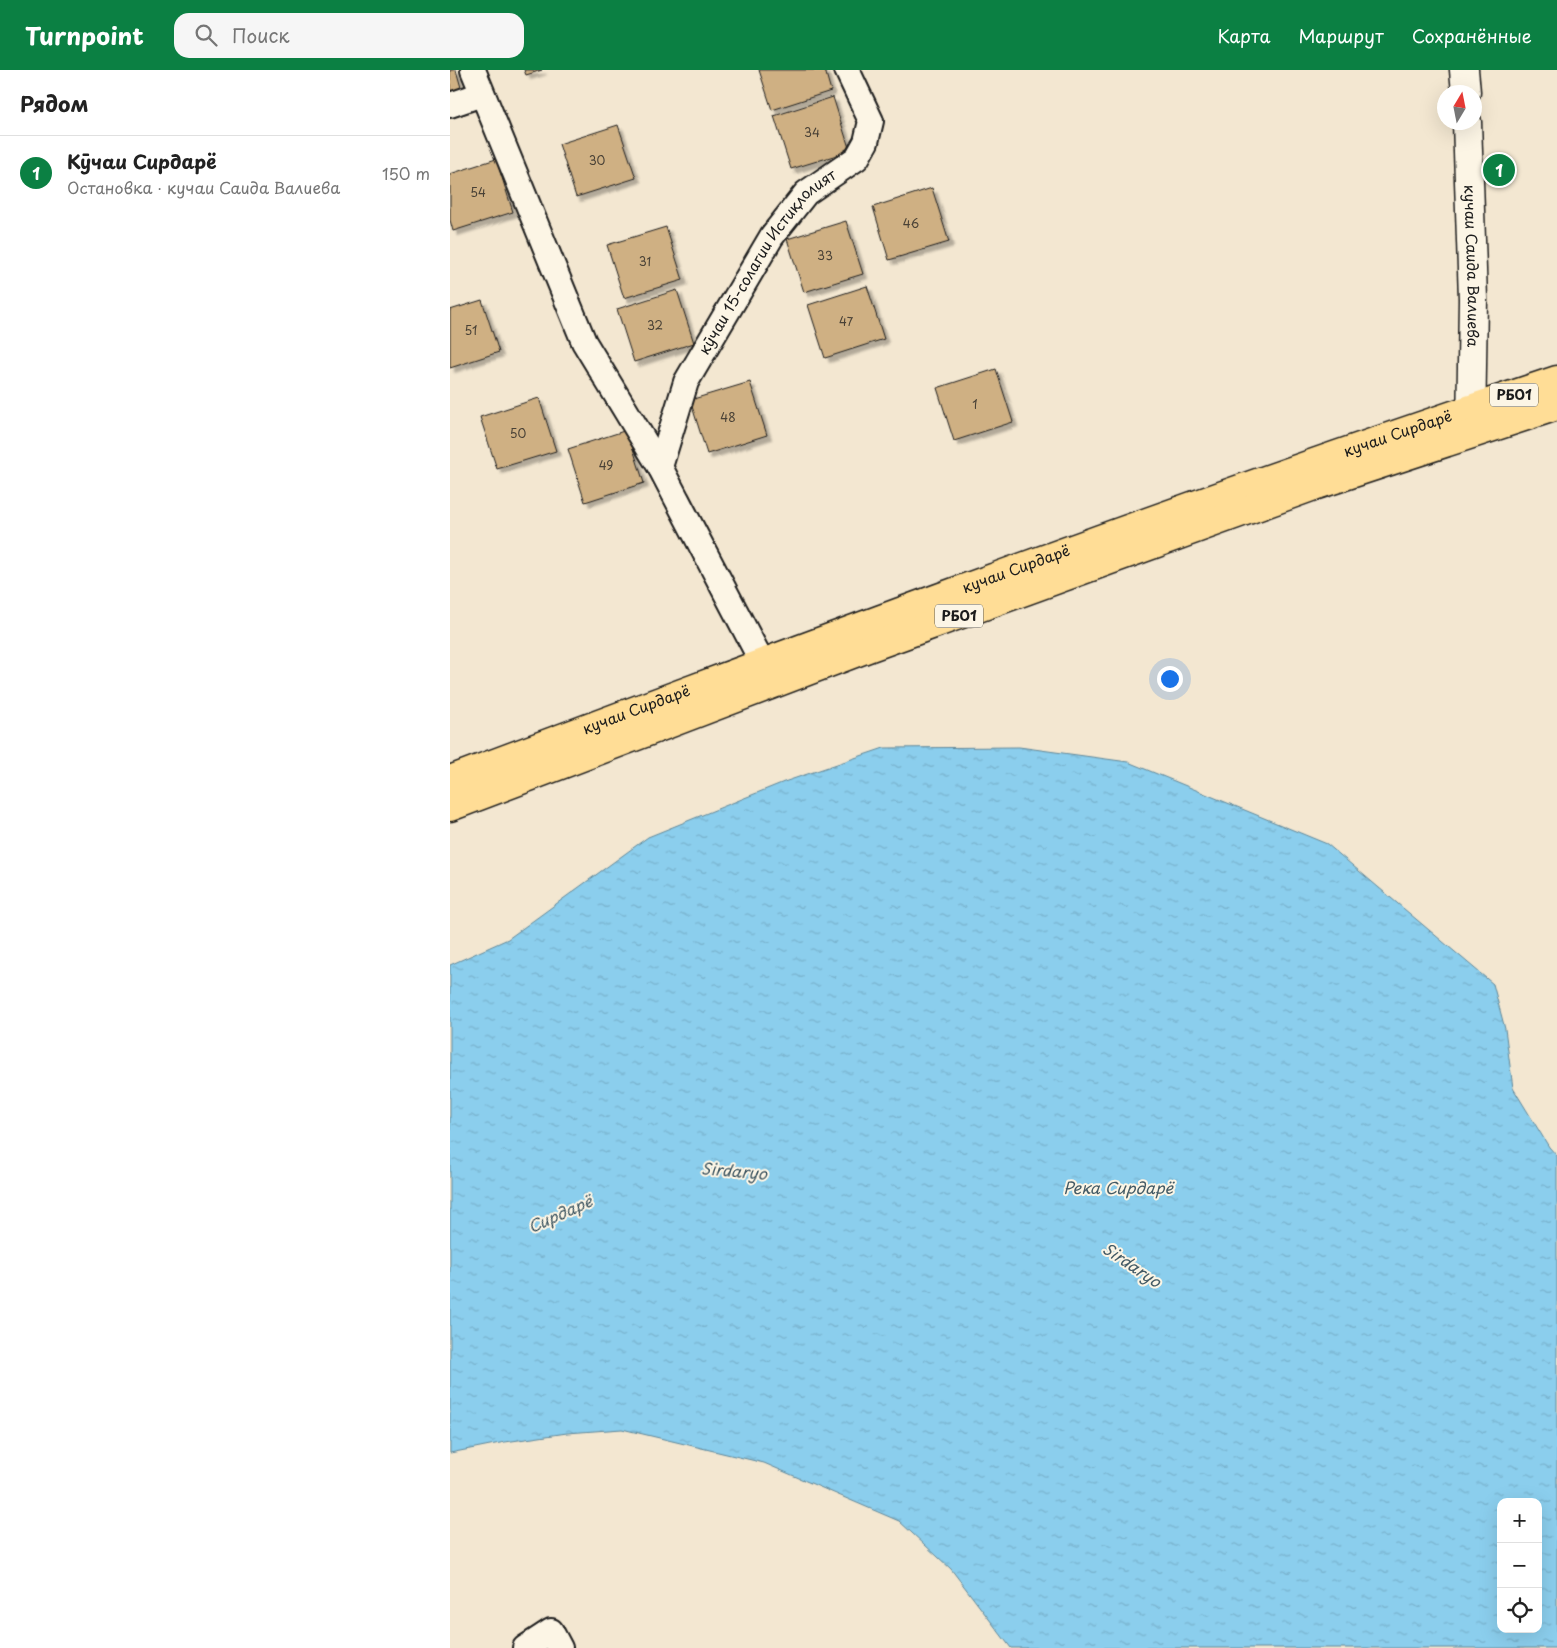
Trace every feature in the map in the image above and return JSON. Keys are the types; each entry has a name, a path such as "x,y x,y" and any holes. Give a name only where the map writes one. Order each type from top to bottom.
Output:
{"highway":[{"name":"кучаи Сирдарё","path":"450,780 768,674 1244,487 1471,422 1557,380"},
{"name":"РБ01","path":"1471,422 1557,406"},
{"name":"РБ01","path":"450,808 768,674"}],"street":[{"path":"473,70 584,342 660,467 768,674"},
{"name":"кӯчаи 15-солагии Истиқлолият","path":"660,467 686,382 772,236 806,193 857,158 866,142 871,121 847,70"},
{"path":"1464,70 1465,85"},
{"path":"450,105 482,94"},
{"name":"кучаи Саида Валиева","path":"1468,130 1473,299 1471,422"},
{"path":"525,1648 555,1640"}],"water":[{"name":"Река Сирдарё","path":"1019,747 1128,762 1327,844 1493,984 1505,1029 1513,1088 1549,1147 1557,1156 1557,1648 1011,1648 951,1569 899,1521 764,1463 622,1429 567,1433 505,1442 450,1453 450,965 508,939 648,837 784,782 884,748"}],"building":[{"path":"450,70 456,70 462,91 450,94"},
{"path":"524,70 542,70 526,75"},
{"path":"759,70 825,70 831,91 772,110"},
{"path":"833,97 850,151 791,169 774,116"},
{"path":"618,125 636,178 576,197 559,144"},
{"path":"496,159 513,212 453,231 450,220 450,174"},
{"path":"932,188 949,242 889,260 873,207"},
{"path":"846,221 863,274 804,292 787,239"},
{"path":"666,227 683,280 624,298 607,245"},
{"path":"867,286 884,339 825,358 808,305"},
{"path":"677,290 694,343 634,362 617,309"},
{"path":"482,300 499,352 450,368 450,310"},
{"path":"996,369 1013,422 954,441 937,388"},
{"path":"750,382 767,435 707,454 690,400"},
{"path":"539,398 556,451 497,469 480,417"},
{"path":"627,430 644,483 585,502 568,449"}],"place":[{"name":"Кӯчаи Сирдарё","path":"1499,170"}],"water label":[{"name":"Sirdaryo","path":"734,1171"},
{"name":"Сирдарё","path":"560,1214"},
{"name":"Sirdaryo","path":"1132,1265"}]}
